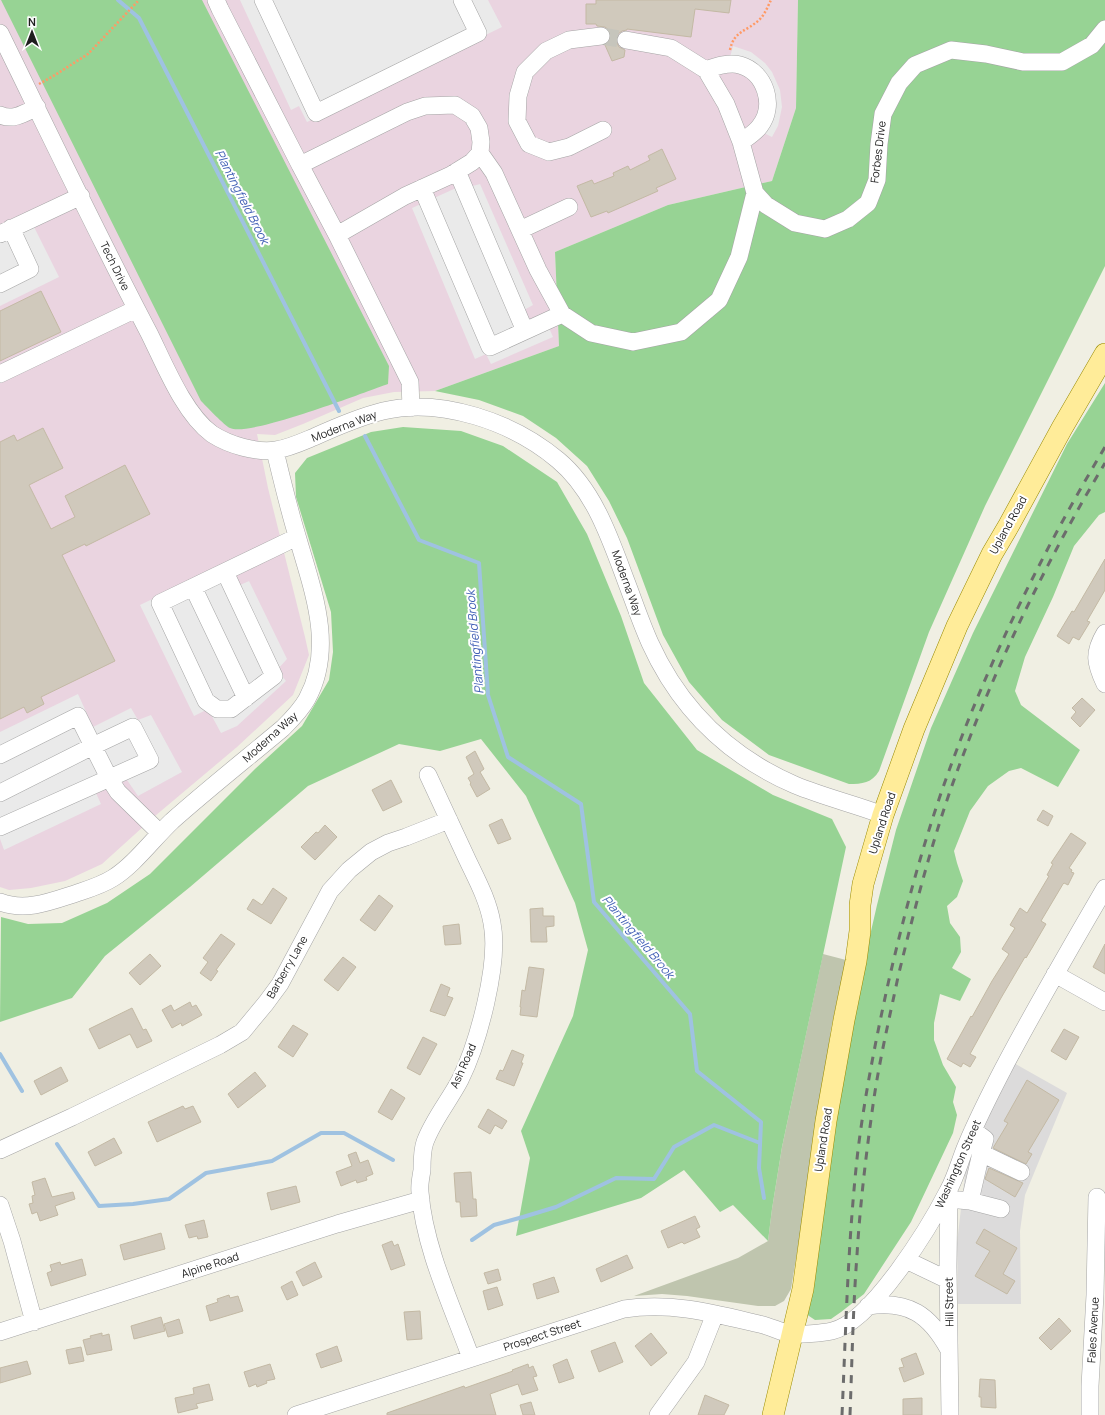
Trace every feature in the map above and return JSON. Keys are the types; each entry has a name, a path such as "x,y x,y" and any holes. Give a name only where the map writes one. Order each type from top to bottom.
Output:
{"main road":[{"name":"Upland Road","path":"792,1334 803,1289 833,1077 856,961 860,931 860,905 863,884 883,815 914,729 956,626 992,554 1105,354"},
{"path":"773,1415 792,1334"}],"street":[{"path":"216,0 337,235 410,382 411,408"},
{"path":"263,0 316,113 478,33 462,0"},
{"name":"Forbes Drive","path":"756,193 766,205 795,223 825,228 848,219 868,203 877,180 882,114 898,83 915,65 951,50 986,54 1023,62 1062,62 1092,45 1105,29"},
{"name":"Tech Drive","path":"0,32 136,309 192,412 208,430 230,444 245,448 275,451"},
{"path":"601,36 569,40 546,51 525,72 518,96 517,120 529,144 549,152 569,147 603,130"},
{"path":"480,154 494,173 538,270 562,314 591,333 633,342 681,332 719,300 739,256 756,193 741,142 726,104 706,70 671,48 626,40"},
{"path":"706,70 727,64 740,65 751,71 760,79 766,90 768,103 766,115 760,126 741,142"},
{"path":"300,165 407,112 425,106 455,105 472,116 479,128 481,142 480,154 472,162 457,171 405,196 337,235"},
{"path":"0,115 6,117 20,116 37,107"},
{"path":"457,171 525,331"},
{"path":"422,188 490,347 562,314"},
{"path":"0,284 30,269 6,231 81,196"},
{"path":"520,230 569,208"},
{"path":"0,374 136,309"},
{"name":"Moderna Way","path":"0,902 19,906 34,905 58,900 94,887 113,878 123,871 179,814 283,728 297,714 307,700 318,670 321,638 320,623 275,451 297,444 360,418 386,410 437,408 493,422 520,434 556,458 576,478 591,500 614,548 650,644 676,690 698,718 739,755 770,773 794,785 883,815"},
{"path":"225,572 274,676 232,709 217,709 206,701 160,603 297,537"},
{"path":"193,587 246,698"},
{"path":"1105,633 1098,644 1097,658 1098,668 1105,684"},
{"path":"0,755 78,716 109,778 118,792 160,833"},
{"path":"0,793 133,727 150,760 0,827"},
{"name":"Ash Road","path":"428,775 489,908 493,925 493,948 490,980 482,1018 471,1053 460,1080 437,1117 424,1143 420,1191 424,1224 434,1258 471,1358"},
{"name":"Barberry Lane","path":"0,1150 72,1118 213,1049 242,1032 280,984 330,891 349,870 371,852 388,843 448,820"},
{"name":"Washington Street","path":"792,1334 831,1331 838,1329 868,1306 906,1260 949,1194 973,1130 1003,1070 1055,974 1105,888"},
{"path":"1055,974 1105,1002"},
{"path":"970,1200 985,1139 973,1130"},
{"path":"981,1153 1021,1172"},
{"path":"949,1194 1001,1208"},
{"name":"Hill Street","path":"949,1194 948,1280 950,1415"},
{"name":"Fales Avenue","path":"1090,1415 1097,1198"},
{"name":"Alpine Road","path":"0,1332 337,1224 421,1200"},
{"path":"0,1205 12,1241 34,1322"},
{"path":"906,1260 948,1280"},
{"path":"868,1306 888,1304 897,1305 912,1310 928,1321 936,1329 949,1350"},
{"name":"Prospect Street","path":"296,1415 624,1309 666,1306 695,1310 763,1325 792,1334"},
{"path":"658,1415 696,1362 715,1314"}],"path":[{"path":"28,89 55,75 88,54 139,0"},
{"path":"727,64 734,37 760,19 771,0"}],"shaded area":[{"path":"0,0 798,0 796,108 772,181 668,205 555,252 559,346 435,391 394,392 363,398 275,435 257,434 268,488 309,655 293,695 237,747 155,816 102,864 65,881 31,888 9,890 0,887"},
{"path":"240,0 488,0 502,27 307,122 299,106 291,110"},
{"path":"733,46 751,52 765,63 772,72 780,90 782,107 778,126 772,137 762,132 771,103 730,57"},
{"path":"467,183 469,187 480,184 533,305 524,310 528,320 543,314 553,337 491,364 486,354 475,359 412,208"},
{"path":"28,215 59,277 0,306 0,229"},
{"path":"227,563 238,586 249,581 287,659 277,670 286,681 237,726 221,733 208,709 194,716 140,605"},
{"path":"78,694 93,727 131,708 138,720 151,715 182,772 138,796 127,780 96,793 101,804 4,850 0,839 0,732"},
{"path":"823,954 846,960 831,1029 818,1126 791,1289 784,1301 775,1306 758,1306 662,1294 634,1296 738,1258 768,1241 782,1147"},
{"path":"1014,1063 1067,1093 1025,1195 1020,1231 1021,1304 958,1304 957,1243 965,1174 974,1142"}],"green space":[{"path":"1,0 202,0 389,366 388,384 307,413 259,426 241,429 230,428 224,424 201,401"},
{"path":"798,0 1105,0 1105,266 985,506 929,632 879,771 870,780 858,784 849,784 769,755 722,720 689,682 663,635 627,538 609,501 587,466 556,438 523,416 479,400 435,391 559,346 555,252 668,205 772,181 796,108"},
{"path":"1105,383 1105,512 1099,515 1074,546 1053,597 1025,657 1015,691 1021,705 1080,750 1058,787 1021,768 1009,771 988,786 970,811 954,851 963,881 957,897 947,906 950,923 960,937 961,952 952,968 971,979 960,1001 940,994 934,1023 934,1040 943,1065 956,1087 953,1102 957,1115 953,1133 911,1222 864,1294 831,1319 815,1320 803,1312 849,1027 896,830 931,728 973,633 1067,444"},
{"path":"403,427 461,431 503,446 557,482 587,534 621,616 644,683 697,750 773,795 832,819 846,847 782,1147 768,1241 733,1205 720,1212 684,1170 641,1198 516,1236 530,1158 521,1131 573,1016 588,950 575,903 526,796 481,739 440,751 399,744 308,786 190,887 105,956 72,998 0,1022 1,917 28,924 62,923 107,903 150,874 255,769 302,726 329,680 333,652 331,612 296,497 295,473 307,458 371,432"}],"building":[{"path":"596,0 731,0 729,13 695,9 691,37 627,29 622,31 618,34 616,39 619,47 625,50 624,57 612,61 605,45 610,40 611,35 609,30 605,27 597,26 596,24 586,24 586,4 596,4"},
{"path":"662,149 676,179 656,188 658,191 608,213 607,211 591,217 577,186 592,180 594,184 614,176 613,173 628,166 630,170 650,160 648,156"},
{"path":"41,291 61,332 0,361 0,311"},
{"path":"43,428 63,468 29,485 51,529 75,517 65,496 125,465 150,514 86,546 85,544 62,555 115,661 41,697 44,704 27,713 24,707 0,719 0,442 14,435 17,441"},
{"path":"1105,559 1105,590 1087,621 1090,622 1079,640 1073,637 1069,644 1057,636 1072,611 1074,612"},
{"path":"1082,698 1095,710 1080,727 1071,718 1076,712 1072,708"},
{"path":"475,751 484,769 480,772 490,789 477,797 468,778 474,774 466,757"},
{"path":"391,780 402,802 383,811 372,790"},
{"path":"1043,810 1053,816 1048,826 1037,820"},
{"path":"502,819 511,839 498,844 489,825"},
{"path":"325,825 337,837 315,860 301,847"},
{"path":"1071,833 1086,843 1069,868 1072,870 1071,872 1074,873 1068,885 1063,884 1041,921 1046,924 1001,998 970,1054 976,1057 970,1067 963,1063 961,1067 947,1059 1009,954 1002,949 1015,928 1010,925 1020,908 1027,913 1049,876 1047,875 1053,864 1051,863"},
{"path":"273,888 287,898 271,924 247,909 253,899 262,905"},
{"path":"379,895 393,906 375,931 360,920"},
{"path":"543,908 543,916 554,916 554,926 546,927 547,942 531,942 530,909"},
{"path":"459,924 461,944 445,945 443,926"},
{"path":"221,934 235,944 216,970 218,971 211,981 200,973 208,962 203,958"},
{"path":"1105,944 1105,974 1093,967"},
{"path":"150,954 161,966 140,985 129,973"},
{"path":"343,957 356,967 338,991 324,980"},
{"path":"529,967 544,969 537,1017 520,1015 522,990 525,991"},
{"path":"441,984 450,988 447,996 453,998 445,1016 430,1011"},
{"path":"190,1002 192,1007 196,1005 202,1015 182,1026 181,1023 172,1028 162,1010 171,1005 174,1011"},
{"path":"132,1008 143,1030 146,1029 152,1041 137,1048 130,1034 99,1049 89,1029"},
{"path":"293,1025 308,1034 293,1057 278,1047"},
{"path":"1064,1029 1079,1037 1066,1060 1051,1051"},
{"path":"423,1037 437,1044 420,1075 407,1068"},
{"path":"512,1050 524,1055 521,1063 523,1063 514,1086 496,1079 500,1070 503,1071"},
{"path":"61,1067 68,1081 41,1095 34,1081"},
{"path":"255,1072 266,1086 238,1108 228,1094"},
{"path":"1027,1080 1059,1100 1028,1152 1032,1154 1026,1164 993,1148 1008,1123 1004,1121"},
{"path":"391,1089 405,1098 392,1120 378,1112"},
{"path":"183,1106 185,1109 193,1106 201,1122 157,1142 148,1122"},
{"path":"488,1109 507,1121 502,1129 495,1125 490,1134 478,1127"},
{"path":"114,1138 122,1153 95,1166 88,1152"},
{"path":"356,1152 360,1163 368,1160 373,1174 366,1177 367,1180 357,1183 356,1180 341,1186 336,1172 352,1166 348,1155"},
{"path":"989,1168 1023,1183 1015,1197 985,1179"},
{"path":"471,1172 473,1199 476,1199 477,1216 461,1217 460,1202 456,1202 454,1173"},
{"path":"45,1178 52,1197 73,1192 75,1199 55,1206 58,1215 40,1221 37,1212 32,1214 29,1204 33,1203 32,1196 35,1195 32,1182"},
{"path":"296,1186 300,1202 271,1210 267,1193"},
{"path":"695,1216 700,1227 696,1229 700,1237 684,1244 682,1242 668,1248 661,1231"},
{"path":"204,1220 208,1237 198,1239 197,1236 189,1238 185,1225"},
{"path":"984,1229 1017,1248 1003,1274 1015,1281 1007,1294 975,1276 990,1251 976,1243"},
{"path":"161,1233 165,1249 124,1260 120,1245"},
{"path":"392,1241 394,1246 398,1244 405,1265 391,1270 382,1245"},
{"path":"627,1255 633,1268 601,1282 596,1269"},
{"path":"82,1259 86,1275 51,1286 47,1273 52,1271 50,1265 60,1262 61,1265"},
{"path":"315,1262 322,1277 303,1286 296,1272"},
{"path":"498,1269 501,1280 488,1284 484,1273"},
{"path":"554,1277 559,1292 537,1299 533,1284"},
{"path":"292,1281 298,1295 287,1300 281,1287"},
{"path":"497,1287 503,1305 488,1310 483,1291"},
{"path":"229,1295 230,1298 238,1296 243,1311 210,1321 206,1306 218,1302 217,1299"},
{"path":"420,1311 422,1339 407,1340 404,1312"},
{"path":"161,1317 165,1331 134,1339 131,1326"},
{"path":"1059,1318 1071,1331 1051,1350 1039,1338"},
{"path":"179,1319 183,1333 168,1337 164,1324"},
{"path":"102,1333 102,1336 109,1334 112,1350 87,1355 83,1340 91,1338 90,1336"},
{"path":"651,1333 667,1353 651,1366 635,1346"},
{"path":"615,1342 623,1362 599,1372 591,1351"},
{"path":"337,1346 342,1361 321,1368 316,1354"},
{"path":"81,1347 84,1361 69,1364 66,1350"},
{"path":"916,1353 924,1374 904,1382 899,1368 904,1367 901,1359"},
{"path":"567,1359 574,1378 559,1383 553,1365"},
{"path":"27,1361 31,1374 0,1383 0,1368"},
{"path":"270,1364 275,1379 266,1381 267,1383 257,1387 256,1384 249,1387 244,1372"},
{"path":"528,1364 529,1368 533,1366 537,1376 533,1377 538,1390 522,1395 518,1384 490,1394 496,1415 387,1415 387,1413 464,1386 465,1388 513,1371 512,1370"},
{"path":"980,1379 995,1380 996,1408 981,1407 981,1397 979,1397"},
{"path":"209,1384 213,1400 196,1404 198,1408 178,1413 175,1398 194,1394 193,1388"},
{"path":"705,1395 729,1405 724,1415 698,1415"},
{"path":"922,1398 922,1415 903,1415 903,1399"},
{"path":"531,1402 535,1415 523,1415 520,1405"}],"waterway":[{"name":"Plantingfield Brook","path":"118,0 139,18 339,411"},
{"name":"Plantingfield Brook","path":"365,436 419,540 479,563 488,695 508,757 581,804 594,902 690,1014 697,1071 761,1122 759,1168 764,1198"},
{"path":"0,1054 22,1091"},
{"path":"472,1240 494,1225 556,1207 616,1178 654,1179 674,1147 714,1125 760,1143"},
{"path":"57,1144 99,1206 133,1204 169,1199 206,1173 272,1161 321,1133 344,1133 393,1160"}],"tunnel":[{"path":"601,36 626,40"}],"railway":[{"path":"842,1415 846,1315 858,1150 867,1087 879,1025 893,961 911,893 938,802 972,710 1012,620 1034,576 1080,489 1105,447"},
{"path":"850,1415 858,1236 870,1124 878,1073 898,977 920,890 946,803 997,672 1037,586 1081,503 1105,463"}]}
